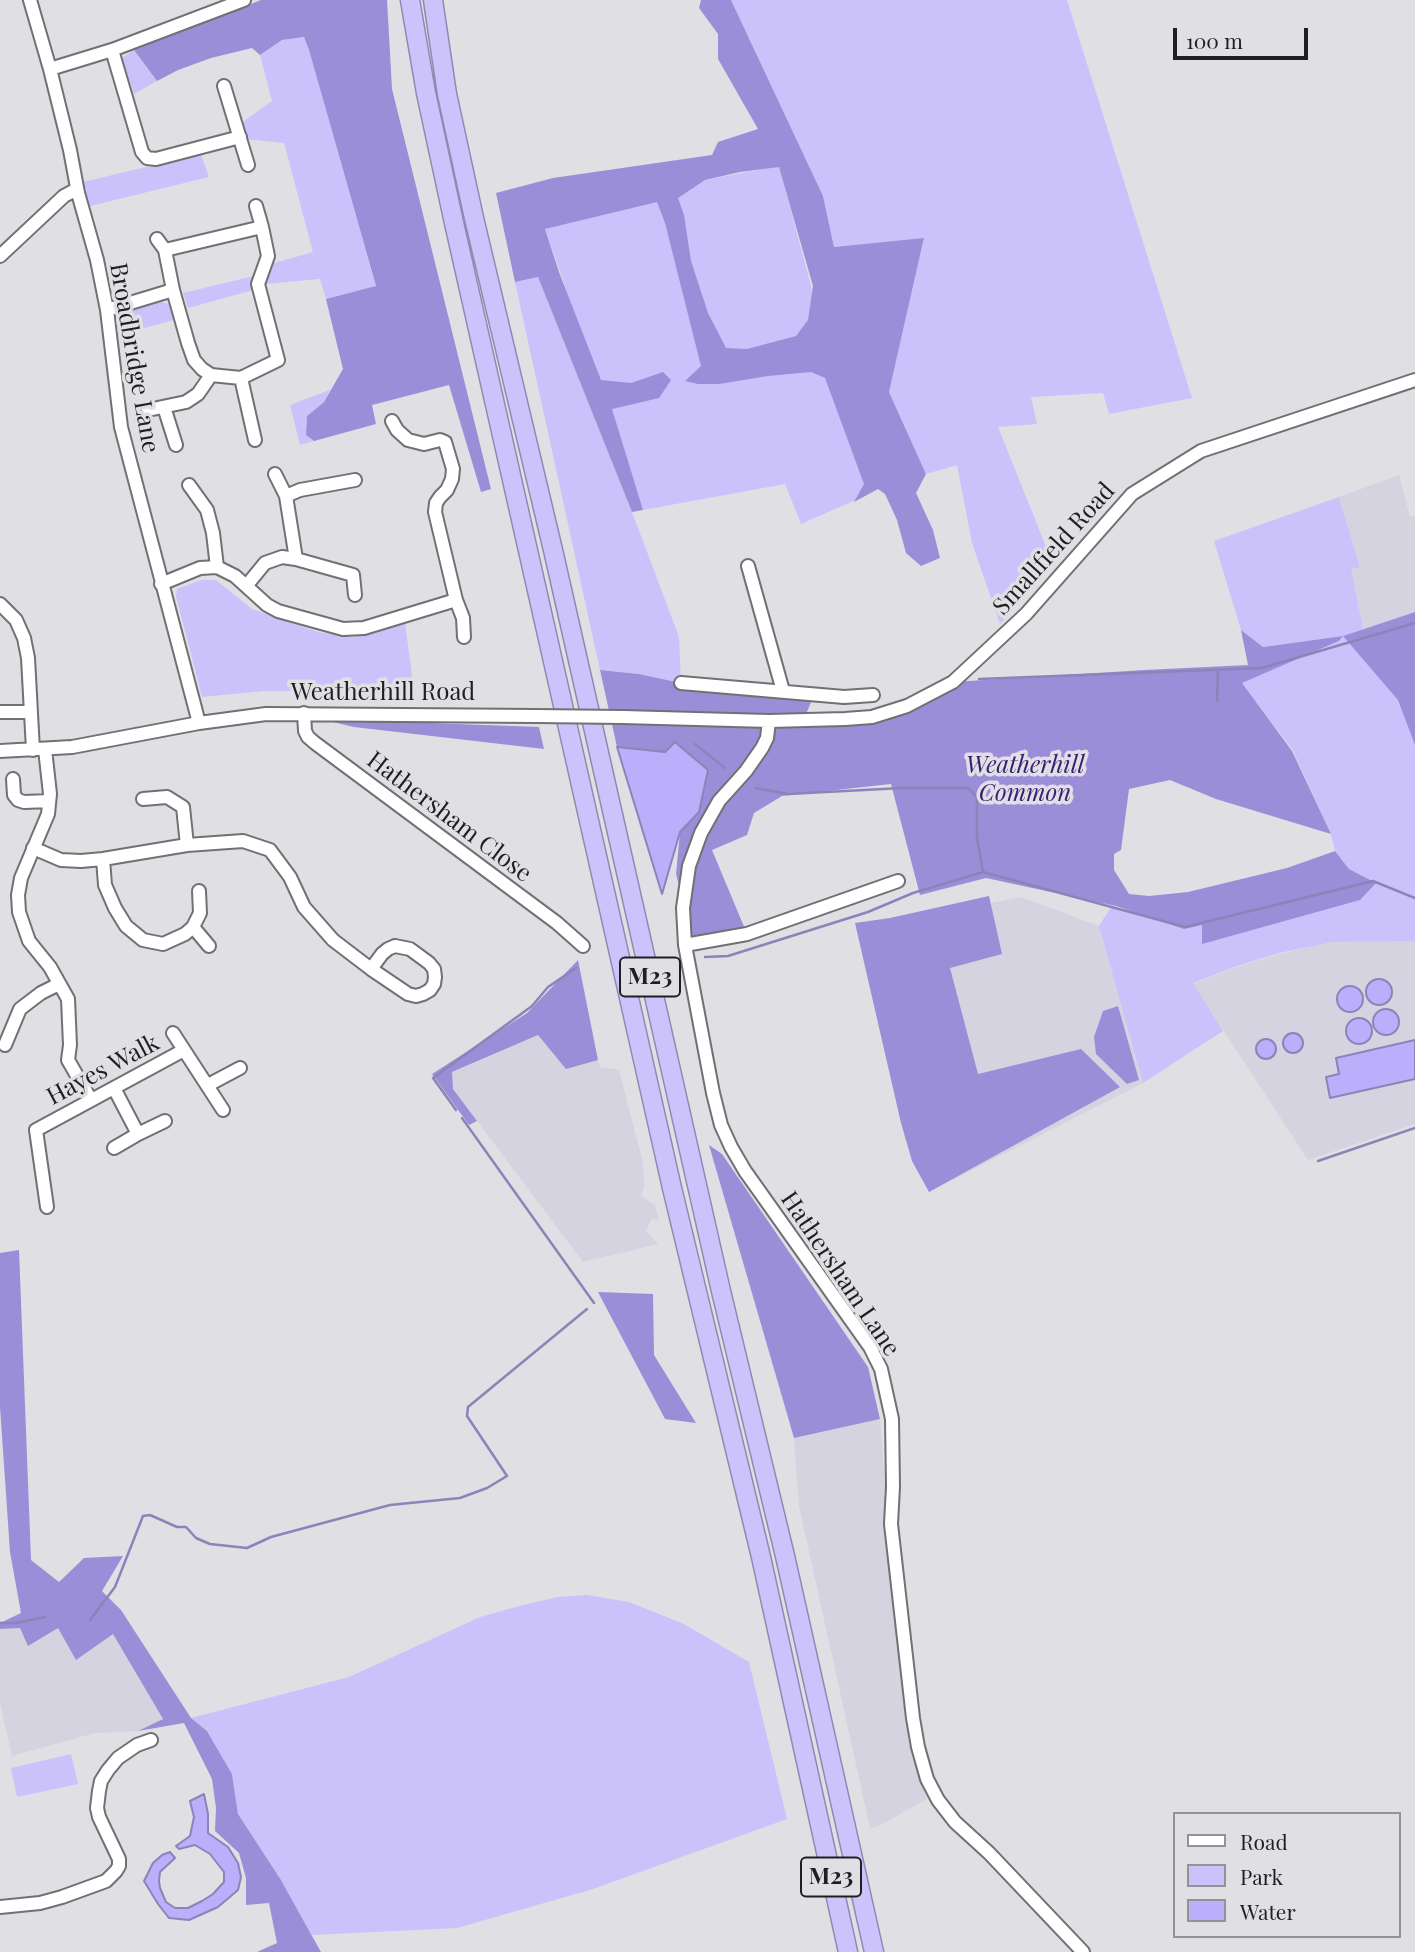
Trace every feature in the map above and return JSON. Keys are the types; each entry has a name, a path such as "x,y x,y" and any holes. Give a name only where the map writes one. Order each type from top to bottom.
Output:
{"highway":[{"name":"M23","path":"410,0 426,93 454,223 672,1188 761,1557 848,1952"},
{"name":"M23","path":"433,0 447,94 474,218 556,563 874,1952"}],"street":[{"name":"Broadbridge Lane","path":"30,0 50,69 77,189 97,260 107,310 121,427 199,723"},
{"path":"50,69 112,50 244,0"},
{"path":"112,50 142,152 147,158 156,159 240,137"},
{"path":"224,86 248,165"},
{"path":"0,256 64,196 77,189"},
{"path":"256,206 262,227 268,256 258,284 278,360 241,378 211,375 194,360 161,244 262,227"},
{"path":"107,310 173,290"},
{"path":"148,410 186,402 198,394 211,375"},
{"path":"241,378 245,420 255,440"},
{"name":"Smallfield Road","path":"769,721 872,717 907,706 953,682 1026,614 1132,494 1201,451 1415,380"},
{"path":"164,407 176,445"},
{"path":"392,421 408,440 424,444 440,440 445,442 453,469 452,479 436,503 435,512 456,600 463,618 464,637"},
{"path":"275,474 286,495 296,559"},
{"path":"286,495 355,480"},
{"path":"189,485 207,510 217,567"},
{"path":"247,585 265,563 282,557 353,575 355,595"},
{"path":"748,566 783,691"},
{"path":"161,584 200,568 217,567 247,585 255,595 278,611 343,629 364,628 456,600"},
{"path":"0,604 16,620 24,638 31,712 50,801 48,814 21,878 19,912 29,941 50,967 68,999 68,1060 91,1101"},
{"path":"681,683 844,698 873,695"},
{"path":"844,698 845,719"},
{"path":"0,712 31,712"},
{"name":"Hathersham Close","path":"304,713 305,731 315,743 557,923 583,946"},
{"name":"Weatherhill Road","path":"0,751 93,744 199,723 266,714 769,721"},
{"name":"Hathersham Lane","path":"769,721 767,738 762,748 719,801 701,833 689,866 683,908 685,945 721,1125 745,1171 870,1347 881,1369 892,1419 891,1524 918,1747 928,1779 938,1800 955,1822 989,1853 1083,1952"},
{"path":"13,779 14,796 18,800 50,801"},
{"path":"143,799 167,797 183,807 187,845"},
{"path":"33,848 61,860 103,859 187,845 243,841 270,850 290,877 304,907 333,940 371,969 408,994 423,994 434,984 434,969 429,963 402,946 388,949 371,969"},
{"path":"103,859 105,885 114,908 126,926 143,940 163,944 185,934 193,927 200,914 199,891"},
{"path":"685,945 747,934 898,881"},
{"path":"193,927 209,946"},
{"path":"5,1045 20,1009 41,993 59,984"},
{"name":"Hayes Walk","path":"173,1033 223,1110"},
{"name":"Hayes Walk","path":"47,1208 36,1130 184,1050"},
{"path":"208,1085 240,1068"},
{"path":"114,1088 138,1134"},
{"path":"114,1148 165,1121"},
{"path":"0,1907 40,1903 62,1897 106,1881 116,1871 119,1859 97,1808 99,1791 107,1770 118,1758 137,1745 151,1740"}],"shaded area":[{"path":"1399,475 1410,517 1415,516 1415,612 1363,629 1350,568 1360,566 1339,497"},
{"path":"1021,897 1099,926 1143,1083 929,1192 857,930"},
{"path":"1412,941 1415,944 1415,1124 1308,1160 1193,984 1279,954 1333,942"},
{"path":"538,1035 566,1068 598,1060 600,1067 619,1070 643,1163 644,1186 641,1196 655,1205 659,1221 652,1218 646,1231 658,1244 583,1262 453,1089 451,1073"},
{"path":"880,1419 893,1597 912,1756 927,1799 877,1827 870,1828 799,1506 794,1438"},
{"path":"105,1620 163,1719 138,1731 95,1733 12,1756 0,1703 0,1629"}],"green space":[{"path":"261,0 387,0 392,89 491,489 481,492 449,385 372,405 376,424 314,441 306,435 307,416 324,402 343,369 326,299 376,286 304,37 282,40 260,55 252,48 211,58 157,81 134,50"},
{"path":"701,0 731,0 823,196 834,247 924,238 889,392 926,474 916,493 933,530 940,558 921,566 906,553 897,520 885,494 878,489 854,502 864,484 825,378 811,372 719,384 685,381 701,366 665,223 657,202 545,229 601,380 631,383 663,372 671,380 659,398 612,409 643,510 632,512 538,277 515,282 496,193 553,178 712,155 718,142 758,129 718,59 718,34 699,8","holes":["779,167 813,286 808,320 796,336 747,349 726,348 708,313 691,261 684,215 678,198 705,180"]},
{"path":"731,0 1067,0 1192,398 1109,414 1103,393 1031,397 1037,424 998,427 1053,564 1000,624 972,543 957,465 926,474 889,392 924,239 834,247 823,196"},
{"path":"304,37 376,287 326,299 320,279 266,284 271,264 313,252 284,143 245,139 240,124 272,101 260,55 282,40"},
{"path":"134,50 157,81 134,94 122,58"},
{"path":"201,154 209,177 86,207 83,182"},
{"path":"779,166 867,495 801,524 785,484 643,510 545,229 705,180"},
{"path":"258,275 253,290 188,308 183,293"},
{"path":"538,277 679,637 681,683 639,674 600,670 515,282"},
{"path":"161,302 169,304 174,320 119,335 112,350 111,314"},
{"path":"330,390 324,402 307,416 306,435 314,441 300,445 290,405"},
{"path":"1339,497 1360,567 1351,569 1363,629 1344,636 1415,633 1415,943 1333,942 1279,953 1193,983 1223,1031 1143,1083 1099,926 1111,907 1185,927 1202,925 1202,943 1376,883 1349,869 1335,851 1331,834 1292,749 1241,683 1339,641 1343,636 1262,647 1241,630 1214,541"},
{"path":"201,580 216,580 252,609 318,632 354,637 405,622 414,692 264,691 202,697 176,596 177,589"},
{"path":"1415,612 1415,745 1398,700 1343,636"},
{"name":"Weatherhill Common","path":"1241,630 1263,647 1343,636 1339,641 1242,683 1292,751 1331,834 1216,799 1170,780 1129,789 1121,850 1114,854 1114,870 1129,894 1149,896 1188,892 1287,868 1335,851 1349,869 1376,883 1360,900 1202,944 1202,925 1184,929 1116,906 986,878 920,895 891,784 782,796 754,813 747,835 712,850 745,929 692,936 676,874 680,832 699,812 665,752 617,747 600,670 639,674 681,683 814,695 804,719 872,717 953,682 1248,665"},
{"path":"320,719 539,727 544,749 354,727"},
{"path":"989,896 1002,954 950,968 978,1074 1081,1049 1120,1087 929,1192 912,1161 901,1123 855,923"},
{"path":"578,960 598,1060 566,1069 538,1035 452,1072 453,1089 477,1121 469,1125 432,1074 527,1013"},
{"path":"1118,1006 1139,1080 1127,1084 1096,1054 1094,1037 1103,1011"},
{"path":"709,1145 722,1154 868,1367 880,1419 794,1438"},
{"path":"19,1250 31,1560 59,1582 84,1558 123,1556 102,1591 121,1610 191,1718 207,1731 232,1774 238,1814 281,1880 321,1952 257,1952 277,1943 269,1903 246,1905 246,1878 239,1853 215,1831 216,1808 212,1779 184,1723 138,1731 163,1719 113,1634 76,1660 58,1628 28,1646 20,1628 0,1629 0,1623 21,1613 10,1552 0,1407 0,1253"},
{"path":"598,1292 653,1294 654,1355 696,1423 665,1419"},
{"path":"587,1595 629,1602 684,1624 749,1662 787,1819 593,1889 457,1928 312,1935 281,1880 238,1814 232,1774 207,1731 191,1718 349,1677 480,1617 558,1597"},
{"path":"71,1754 78,1784 17,1797 11,1768"}],"water":[{"path":"675,742 708,770 699,812 680,832 662,894 617,747 665,752"},
{"path":"1379,979 1388,983 1392,992 1388,1001 1379,1005 1370,1001 1366,992 1370,983"},
{"path":"1350,986 1359,990 1363,999 1359,1008 1350,1012 1341,1008 1337,999 1341,990"},
{"path":"1386,1009 1395,1013 1399,1022 1395,1031 1386,1035 1377,1031 1373,1022 1377,1013"},
{"path":"1359,1018 1368,1022 1372,1031 1368,1040 1359,1044 1350,1040 1346,1031 1350,1022"},
{"path":"1293,1033 1300,1036 1303,1043 1300,1050 1293,1053 1286,1050 1283,1043 1286,1036"},
{"path":"1266,1039 1273,1042 1276,1049 1273,1056 1266,1059 1259,1056 1256,1049 1259,1042"},
{"path":"1415,1040 1415,1079 1330,1098 1326,1077 1339,1074 1336,1058"},
{"path":"204,1794 208,1833 228,1847 238,1863 241,1877 238,1890 218,1907 189,1920 169,1918 144,1881 153,1863 162,1855 170,1852 175,1858 160,1872 159,1881 166,1902 175,1908 188,1908 202,1901 224,1882 224,1872 210,1854 195,1845 179,1849 176,1846 190,1836 194,1817 190,1801"}],"waterway":[{"path":"979,679 1262,668 1415,623"},
{"path":"1217,701 1218,671"},
{"path":"695,744 725,768"},
{"path":"756,788 788,794 902,788 968,788 977,797 977,838 983,872"},
{"path":"705,957 728,956 983,872 1185,927 1373,881 1415,898"},
{"path":"456,1110 433,1078 532,1006 548,987 576,968"},
{"path":"462,1118 594,1303"},
{"path":"1318,1161 1415,1128"},
{"path":"90,1620 115,1587 143,1516 150,1515 177,1527 186,1527 196,1538 210,1544 247,1548 271,1537 390,1505 460,1498 487,1488 507,1476 467,1416 468,1407 587,1309"},
{"path":"0,1623 16,1623 45,1617"}]}
